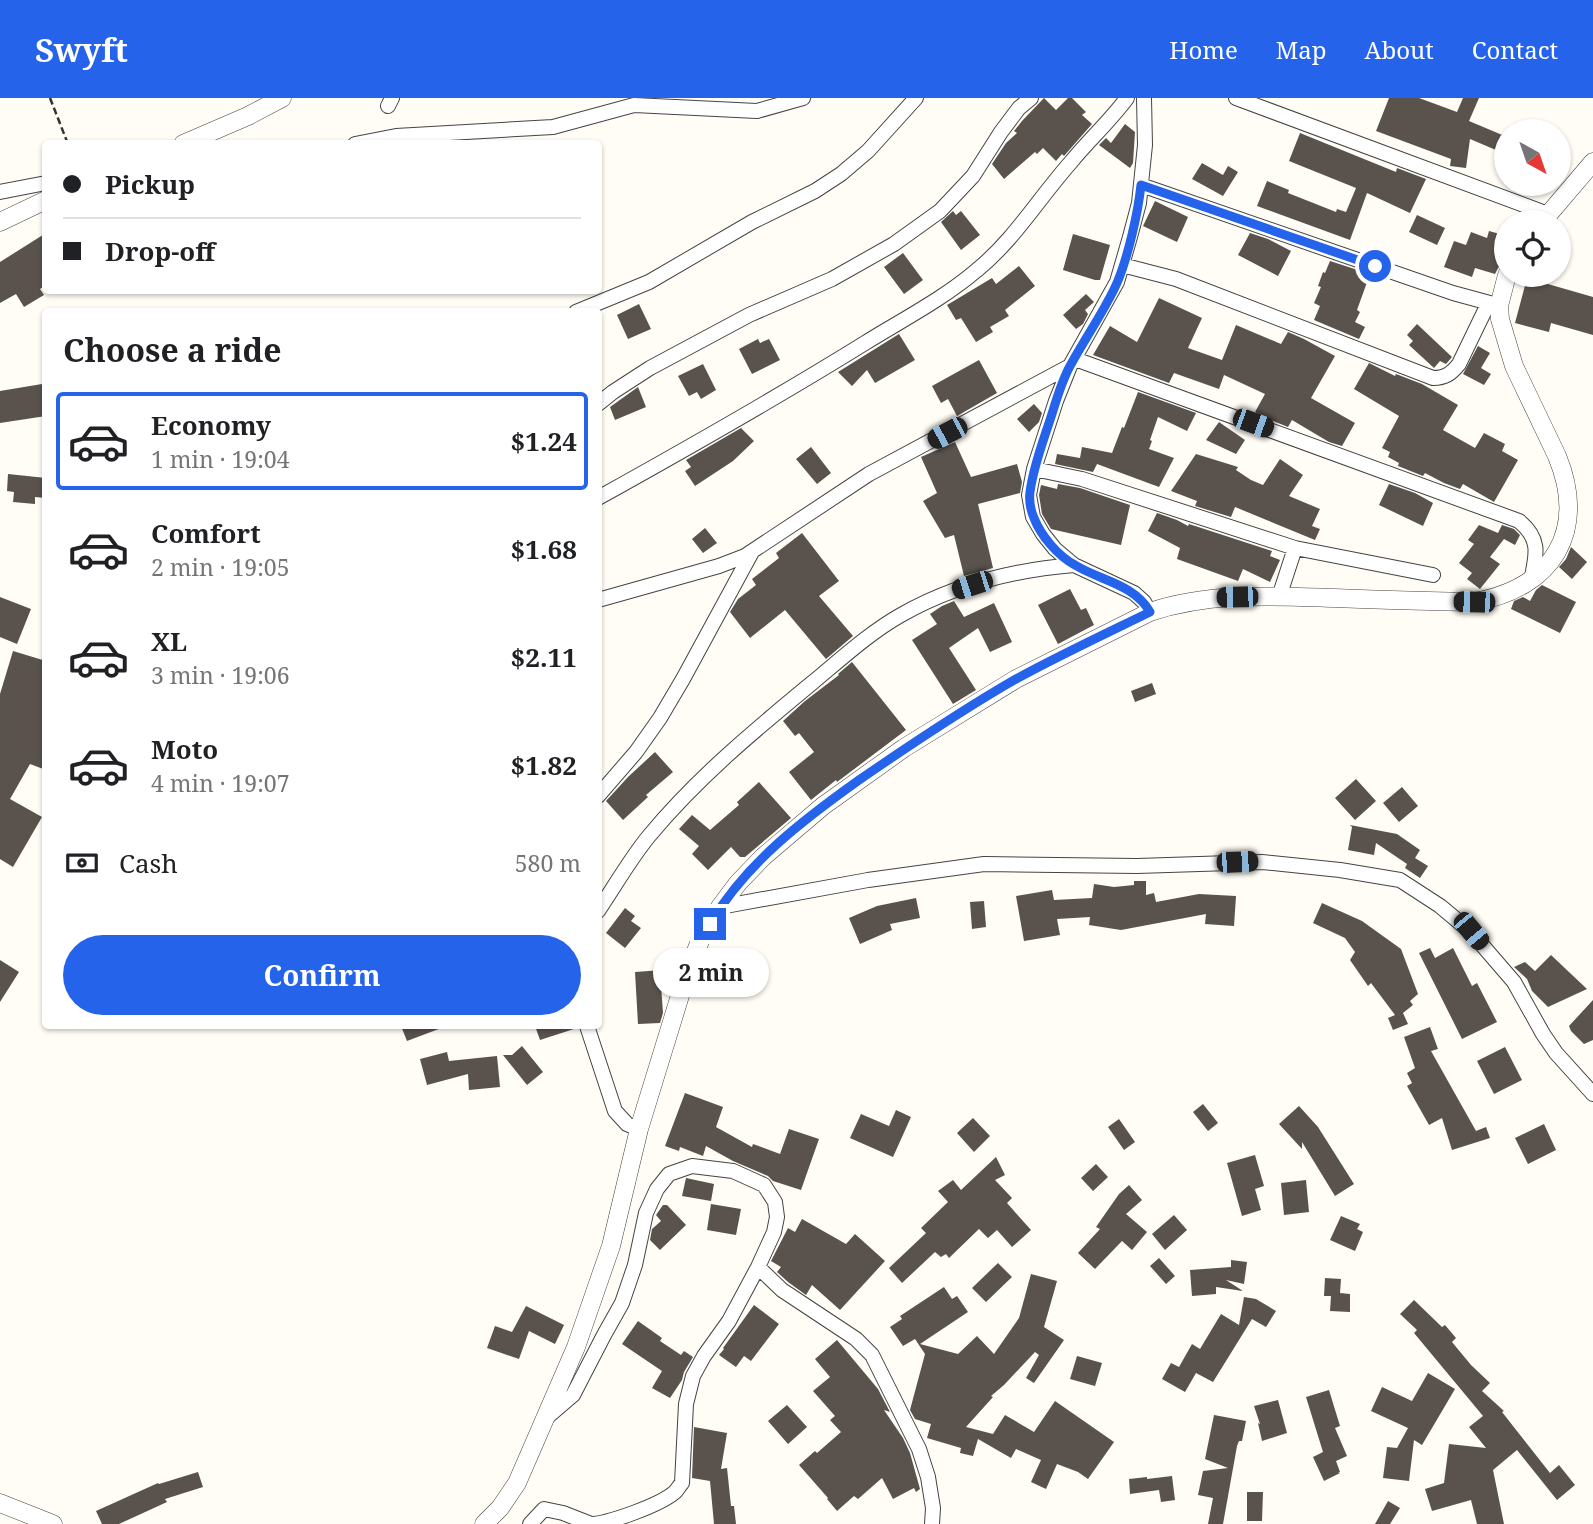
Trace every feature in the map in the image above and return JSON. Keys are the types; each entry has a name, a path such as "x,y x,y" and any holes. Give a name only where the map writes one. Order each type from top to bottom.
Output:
{"street":[{"path":"192,140 282,98"},
{"path":"376,140 396,136 553,127 634,106 757,111 803,98"},
{"path":"586,308 649,282 752,222 815,191 868,151 916,98"},
{"path":"602,401 650,368 749,315 832,279 906,236 940,211 973,176 1001,132 1019,108 1031,98"},
{"path":"602,496 816,373 976,271 1007,240 1070,162 1114,116 1127,98"},
{"path":"1144,98 1145,145 1139,203 1122,265 1117,282 1073,362 1056,401 1034,468 1029,495 1033,517 1049,542 1074,565 1134,593 1150,612"},
{"path":"1236,98 1524,210"},
{"path":"1552,210 1593,162"},
{"path":"0,192 42,184"},
{"path":"1141,185 1494,305"},
{"path":"0,222 42,202"},
{"path":"1122,265 1176,279 1433,378 1443,378 1459,365 1502,287"},
{"path":"484,1524 517,1483 576,1347 611,1245 639,1129 686,976 700,941 738,883 763,857 823,806 904,748 1016,679 1150,612 1216,597 1474,602 1505,595 1531,581 1541,573 1558,549 1569,508 1568,494 1560,463 1514,366 1494,305"},
{"path":"602,599 719,566 752,552 869,474 1073,362 1519,522 1529,531 1536,545 1531,581"},
{"path":"1034,468 1082,479 1295,548 1433,575"},
{"path":"1279,597 1295,548"},
{"path":"602,791 636,752 660,718 752,552"},
{"path":"602,905 647,838 699,781 861,643 900,615 949,592 1035,568 1074,565"},
{"path":"720,907 868,880 984,864 1137,866 1262,862 1340,870 1400,880 1440,906 1471,931 1514,982 1556,1053 1593,1094"},
{"path":"588,1029 615,1111 627,1124 639,1129"},
{"path":"530,1524 544,1510 563,1513 592,1524 608,1522 652,1505 675,1492 682,1483 686,1404 693,1377 704,1356 729,1321 774,1232 775,1202 764,1185 733,1171 692,1166 669,1174 657,1189 646,1213 635,1265 622,1303 573,1395 544,1420"},
{"path":"758,1267 782,1290 856,1339 872,1355 919,1449 928,1477 933,1508 932,1524"},
{"path":"0,1503 53,1524"}],"path":[{"path":"50,98 66,140"}],"building":[{"path":"1044,98 1056,110 1068,98 1072,98 1086,112 1082,115 1092,124 1064,156 1062,154 1056,161 1043,148 1004,179 992,164 1006,143 1017,133 1014,131"},
{"path":"1389,98 1419,98 1457,112 1463,98 1479,98 1469,121 1494,132 1494,149 1470,139 1466,168 1450,166 1451,159 1376,131"},
{"path":"1125,124 1135,132 1133,163 1130,168 1099,145 1106,138 1111,143"},
{"path":"1300,133 1396,172 1397,168 1426,179 1410,213 1367,193 1350,240 1257,206 1267,181 1289,190 1288,193 1336,212 1337,209 1346,212 1356,188 1289,161"},
{"path":"1202,163 1223,175 1228,166 1238,172 1223,196 1192,179"},
{"path":"1155,201 1188,217 1177,242 1143,226"},
{"path":"953,211 956,215 961,211 980,235 961,250 941,222"},
{"path":"1417,215 1445,228 1437,245 1409,232"},
{"path":"1489,231 1494,232 1494,274 1475,268 1472,277 1444,267 1454,241 1466,245 1471,232 1487,238"},
{"path":"1250,233 1291,251 1278,276 1238,255"},
{"path":"1073,234 1110,245 1100,280 1063,270"},
{"path":"42,236 40,289 44,295 24,307 16,294 0,303 0,262"},
{"path":"903,253 923,280 904,294 884,267"},
{"path":"1330,261 1370,274 1357,310 1360,312 1355,322 1365,327 1359,339 1314,320 1320,306 1314,303 1321,287 1318,286"},
{"path":"1019,266 1035,286 1005,310 1009,316 990,327 993,332 976,342 961,318 956,320 947,305 992,278 996,284"},
{"path":"1525,287 1558,287 1593,297 1593,335 1551,323 1549,332 1515,323"},
{"path":"1086,294 1094,302 1085,310 1088,314 1083,324 1076,329 1063,315"},
{"path":"1159,298 1202,318 1188,348 1222,360 1236,325 1281,344 1288,332 1335,356 1311,398 1355,423 1342,446 1329,442 1292,420 1288,427 1255,412 1265,394 1224,375 1219,389 1174,373 1169,383 1093,355 1110,326 1137,342"},
{"path":"639,304 651,329 628,339 617,315"},
{"path":"1417,324 1452,357 1446,364 1440,361 1434,368 1409,345 1413,341 1407,335"},
{"path":"899,334 915,360 875,383 867,370 852,386 838,372"},
{"path":"758,339 760,343 769,339 780,360 752,374 739,349"},
{"path":"1478,346 1490,353 1481,368 1491,374 1484,385 1463,374"},
{"path":"979,360 997,393 957,416 948,399 941,403 932,386"},
{"path":"1369,363 1395,376 1396,374 1422,384 1458,405 1443,430 1475,448 1484,433 1505,444 1502,451 1518,460 1494,502 1463,484 1460,489 1425,473 1423,476 1398,466 1399,463 1388,457 1390,452 1382,448 1399,416 1354,389"},
{"path":"703,364 716,390 701,399 697,392 689,396 678,376"},
{"path":"42,384 42,417 0,423 0,391"},
{"path":"638,387 646,407 615,420 610,407"},
{"path":"1138,392 1196,413 1187,431 1158,417 1149,449 1174,458 1159,487 1097,464 1093,472 1055,464 1057,454 1080,458 1082,447 1112,453"},
{"path":"1034,404 1042,413 1039,422 1029,432 1017,419"},
{"path":"1219,422 1245,440 1236,454 1206,440"},
{"path":"741,428 754,441 733,461 695,486 685,471 691,467 686,460"},
{"path":"955,442 971,477 1017,464 1022,482 1020,493 978,504 993,568 964,576 954,535 945,538 923,501 937,493 921,457"},
{"path":"811,447 831,473 817,484 796,459"},
{"path":"1196,454 1238,467 1236,470 1263,485 1280,459 1303,475 1289,496 1320,509 1312,526 1320,529 1315,540 1235,507 1231,517 1195,506 1197,501 1171,491"},
{"path":"8,474 42,478 42,498 35,497 35,504 13,502 14,492 7,491"},
{"path":"1058,484 1080,488 1130,505 1121,545 1051,529 1042,514 1039,495 1041,485 1057,489"},
{"path":"1389,484 1433,503 1423,526 1379,505"},
{"path":"1157,513 1188,526 1189,524 1272,551 1270,556 1280,560 1270,582 1243,569 1238,581 1177,559 1180,548 1148,531"},
{"path":"1479,525 1498,533 1502,525 1514,529 1520,535 1515,545 1504,539 1490,557 1500,564 1480,589 1467,579 1472,573 1459,563 1474,544 1468,540"},
{"path":"705,528 717,543 703,553 692,539"},
{"path":"802,533 839,581 819,596 853,636 826,659 785,610 750,638 730,612 738,599 756,585 752,579 779,558 776,553"},
{"path":"1571,547 1587,562 1572,579 1559,567"},
{"path":"1542,585 1576,602 1560,633 1511,609 1514,601 1523,597 1530,601"},
{"path":"1070,589 1081,610 1086,608 1094,625 1058,644 1038,605"},
{"path":"0,597 31,609 17,644 0,637"},
{"path":"954,601 964,617 994,603 1012,642 990,652 978,628 949,648 976,690 953,704 912,640 937,624 930,614"},
{"path":"13,651 42,660 42,768 30,764 10,799 42,817 13,867 0,859 0,694"},
{"path":"852,662 906,730 811,800 789,772 814,752 799,733 795,736 783,721"},
{"path":"1152,683 1156,694 1135,702 1131,691"},
{"path":"655,752 673,772 646,795 648,797 623,820 606,801"},
{"path":"1356,779 1376,801 1355,820 1335,798"},
{"path":"759,782 791,818 745,857 740,857 731,847 708,870 692,854 699,846 679,829 692,815 710,830 739,805 737,802"},
{"path":"1402,787 1418,806 1399,822 1383,803"},
{"path":"1350,825 1397,834 1420,850 1415,858 1428,866 1420,878 1405,868 1407,864 1376,843 1374,855 1348,850 1352,827"},
{"path":"1134,881 1146,881 1146,895 1154,893 1156,902 1199,894 1236,896 1234,926 1205,924 1206,914 1121,930 1089,925 1090,917 1057,919 1060,935 1024,941 1016,896 1052,890 1054,900 1092,898 1094,884 1114,887 1134,885"},
{"path":"916,898 920,918 890,924 892,930 860,944 849,918 877,906"},
{"path":"984,901 986,927 972,929 970,902"},
{"path":"1322,903 1362,921 1401,949 1418,994 1410,1001 1413,1005 1403,1013 1408,1024 1393,1030 1388,1018 1395,1015 1371,983 1368,986 1350,960 1355,952 1345,938 1313,923"},
{"path":"625,908 635,916 631,921 641,928 625,948 606,933"},
{"path":"1430,948 1435,958 1453,948 1472,986 1477,983 1497,1022 1462,1039 1419,953"},
{"path":"1551,955 1587,989 1548,1007 1532,991 1527,979 1514,967 1525,962 1535,971"},
{"path":"0,960 19,972 0,1002"},
{"path":"676,969 672,984 661,985 663,1013 660,1023 638,1024 635,972"},
{"path":"1593,1000 1593,1040 1584,1044 1569,1026"},
{"path":"1430,1027 1438,1049 1431,1051 1476,1131 1486,1127 1490,1138 1452,1150 1442,1118 1429,1125 1407,1086 1412,1083 1407,1073 1415,1068 1404,1037"},
{"path":"402,1029 439,1029 407,1041"},
{"path":"536,1029 574,1029 540,1040"},
{"path":"522,1046 543,1072 527,1085 503,1055 512,1055"},
{"path":"1505,1047 1522,1080 1494,1094 1477,1061"},
{"path":"447,1052 449,1061 497,1056 500,1087 469,1090 468,1074 427,1085 420,1059"},
{"path":"685,1093 723,1107 716,1127 752,1147 753,1144 780,1154 789,1129 819,1139 801,1190 773,1181 768,1176 706,1146 703,1156 680,1147 679,1151 665,1146"},
{"path":"1203,1104 1218,1123 1208,1131 1193,1112"},
{"path":"1299,1106 1318,1127 1354,1184 1335,1196 1302,1142 1302,1149 1279,1124"},
{"path":"896,1110 911,1117 893,1157 850,1138 861,1114 889,1126"},
{"path":"973,1118 990,1136 974,1152 957,1133"},
{"path":"1119,1119 1135,1142 1124,1150 1108,1127"},
{"path":"1544,1124 1556,1150 1528,1164 1515,1138"},
{"path":"1255,1155 1264,1186 1255,1189 1261,1210 1242,1216 1227,1163"},
{"path":"996,1157 1005,1175 995,1180 1012,1198 1007,1203 1031,1230 1012,1247 997,1230 988,1238 979,1229 949,1258 946,1254 941,1257 935,1252 902,1283 889,1268 926,1233 921,1228 948,1202 938,1191 953,1180 961,1190"},
{"path":"1096,1164 1108,1177 1093,1191 1081,1178"},
{"path":"686,1178 714,1184 711,1201 682,1196"},
{"path":"1306,1180 1309,1212 1284,1215 1281,1183"},
{"path":"1129,1185 1142,1200 1126,1214 1147,1232 1132,1250 1122,1241 1095,1269 1078,1253 1100,1229 1096,1227 1119,1194"},
{"path":"711,1204 741,1209 736,1235 707,1230"},
{"path":"663,1205 667,1205 686,1225 660,1250 650,1240 652,1229 661,1221 656,1215"},
{"path":"1174,1215 1187,1230 1165,1250 1152,1234"},
{"path":"1341,1216 1360,1224 1357,1229 1363,1232 1355,1251 1330,1240"},
{"path":"802,1219 846,1244 855,1234 885,1261 840,1310 812,1285 806,1295 777,1272 781,1267 771,1261 788,1228 795,1232"},
{"path":"1159,1258 1175,1276 1166,1284 1150,1266"},
{"path":"1231,1260 1247,1262 1244,1284 1226,1280 1243,1291 1216,1287 1216,1294 1192,1296 1190,1270 1231,1267"},
{"path":"998,1263 1012,1277 986,1302 972,1288"},
{"path":"1031,1274 1057,1281 1044,1327 1064,1340 1034,1383 1026,1378 1039,1355 1035,1352 991,1396 993,1397 966,1427 993,1434 1005,1415 1034,1432 1055,1401 1114,1442 1088,1479 1057,1464 1046,1489 1031,1482 1041,1460 1016,1449 1011,1458 978,1439 973,1456 960,1453 961,1448 927,1438 931,1424 915,1419 910,1410 925,1354 915,1339 903,1346 890,1327 902,1319 900,1316 944,1287 952,1299 957,1296 968,1312 920,1344 958,1354 977,1336 994,1354 1019,1318"},
{"path":"1325,1278 1341,1279 1340,1293 1350,1294 1350,1312 1330,1311 1331,1296 1324,1296"},
{"path":"1244,1297 1256,1299 1276,1311 1266,1327 1252,1319 1213,1382 1196,1373 1185,1392 1162,1379 1171,1363 1179,1367 1192,1344 1200,1349 1221,1314 1239,1325"},
{"path":"1414,1300 1442,1327 1445,1325 1456,1338 1452,1342 1490,1383 1482,1391 1504,1411 1502,1412 1550,1473 1559,1465 1575,1485 1557,1500 1517,1450 1493,1470 1504,1524 1477,1524 1471,1500 1432,1511 1425,1489 1444,1483 1449,1444 1486,1448 1469,1427 1483,1416 1414,1333 1417,1330 1400,1314"},
{"path":"754,1305 779,1324 751,1361 744,1356 736,1367 719,1355"},
{"path":"526,1306 564,1325 555,1344 529,1331 519,1359 487,1348 495,1326 512,1332"},
{"path":"638,1321 681,1355 684,1351 693,1357 670,1398 652,1388 662,1371 622,1344"},
{"path":"837,1340 878,1389 890,1412 884,1410 910,1453 920,1489 916,1492 914,1488 893,1499 882,1478 858,1499 854,1496 837,1511 799,1465 841,1432 830,1420 835,1416 813,1391 830,1377 815,1359"},
{"path":"1077,1356 1102,1363 1095,1386 1070,1379"},
{"path":"1428,1373 1455,1389 1422,1445 1414,1440 1409,1481 1383,1478 1387,1447 1397,1448 1408,1428 1371,1411 1382,1387 1412,1401"},
{"path":"1329,1390 1340,1426 1335,1428 1347,1456 1336,1461 1340,1473 1324,1481 1313,1457 1323,1452 1306,1397"},
{"path":"1278,1400 1287,1433 1262,1441 1254,1406"},
{"path":"787,1405 807,1427 788,1444 768,1421"},
{"path":"1214,1415 1246,1421 1242,1441 1239,1441 1237,1446 1223,1524 1208,1524 1213,1498 1198,1495 1203,1471 1228,1468 1205,1459"},
{"path":"694,1427 727,1433 721,1469 727,1468 736,1524 714,1524 710,1481 692,1478"},
{"path":"198,1472 203,1487 165,1499 167,1502 119,1524 102,1524 96,1511 158,1483"},
{"path":"1172,1476 1175,1500 1161,1502 1159,1490 1130,1494 1129,1479"},
{"path":"1247,1492 1263,1492 1262,1521 1247,1521"},
{"path":"1388,1501 1400,1508 1390,1524 1375,1524"}],"route":[{"path":"710,924 738,883 763,857 823,806 904,748 1016,679 1150,612 1134,593 1074,565 1055,549 1033,517 1029,495 1034,468 1070,366 1117,282 1139,203 1141,185 1375,266"}]}
